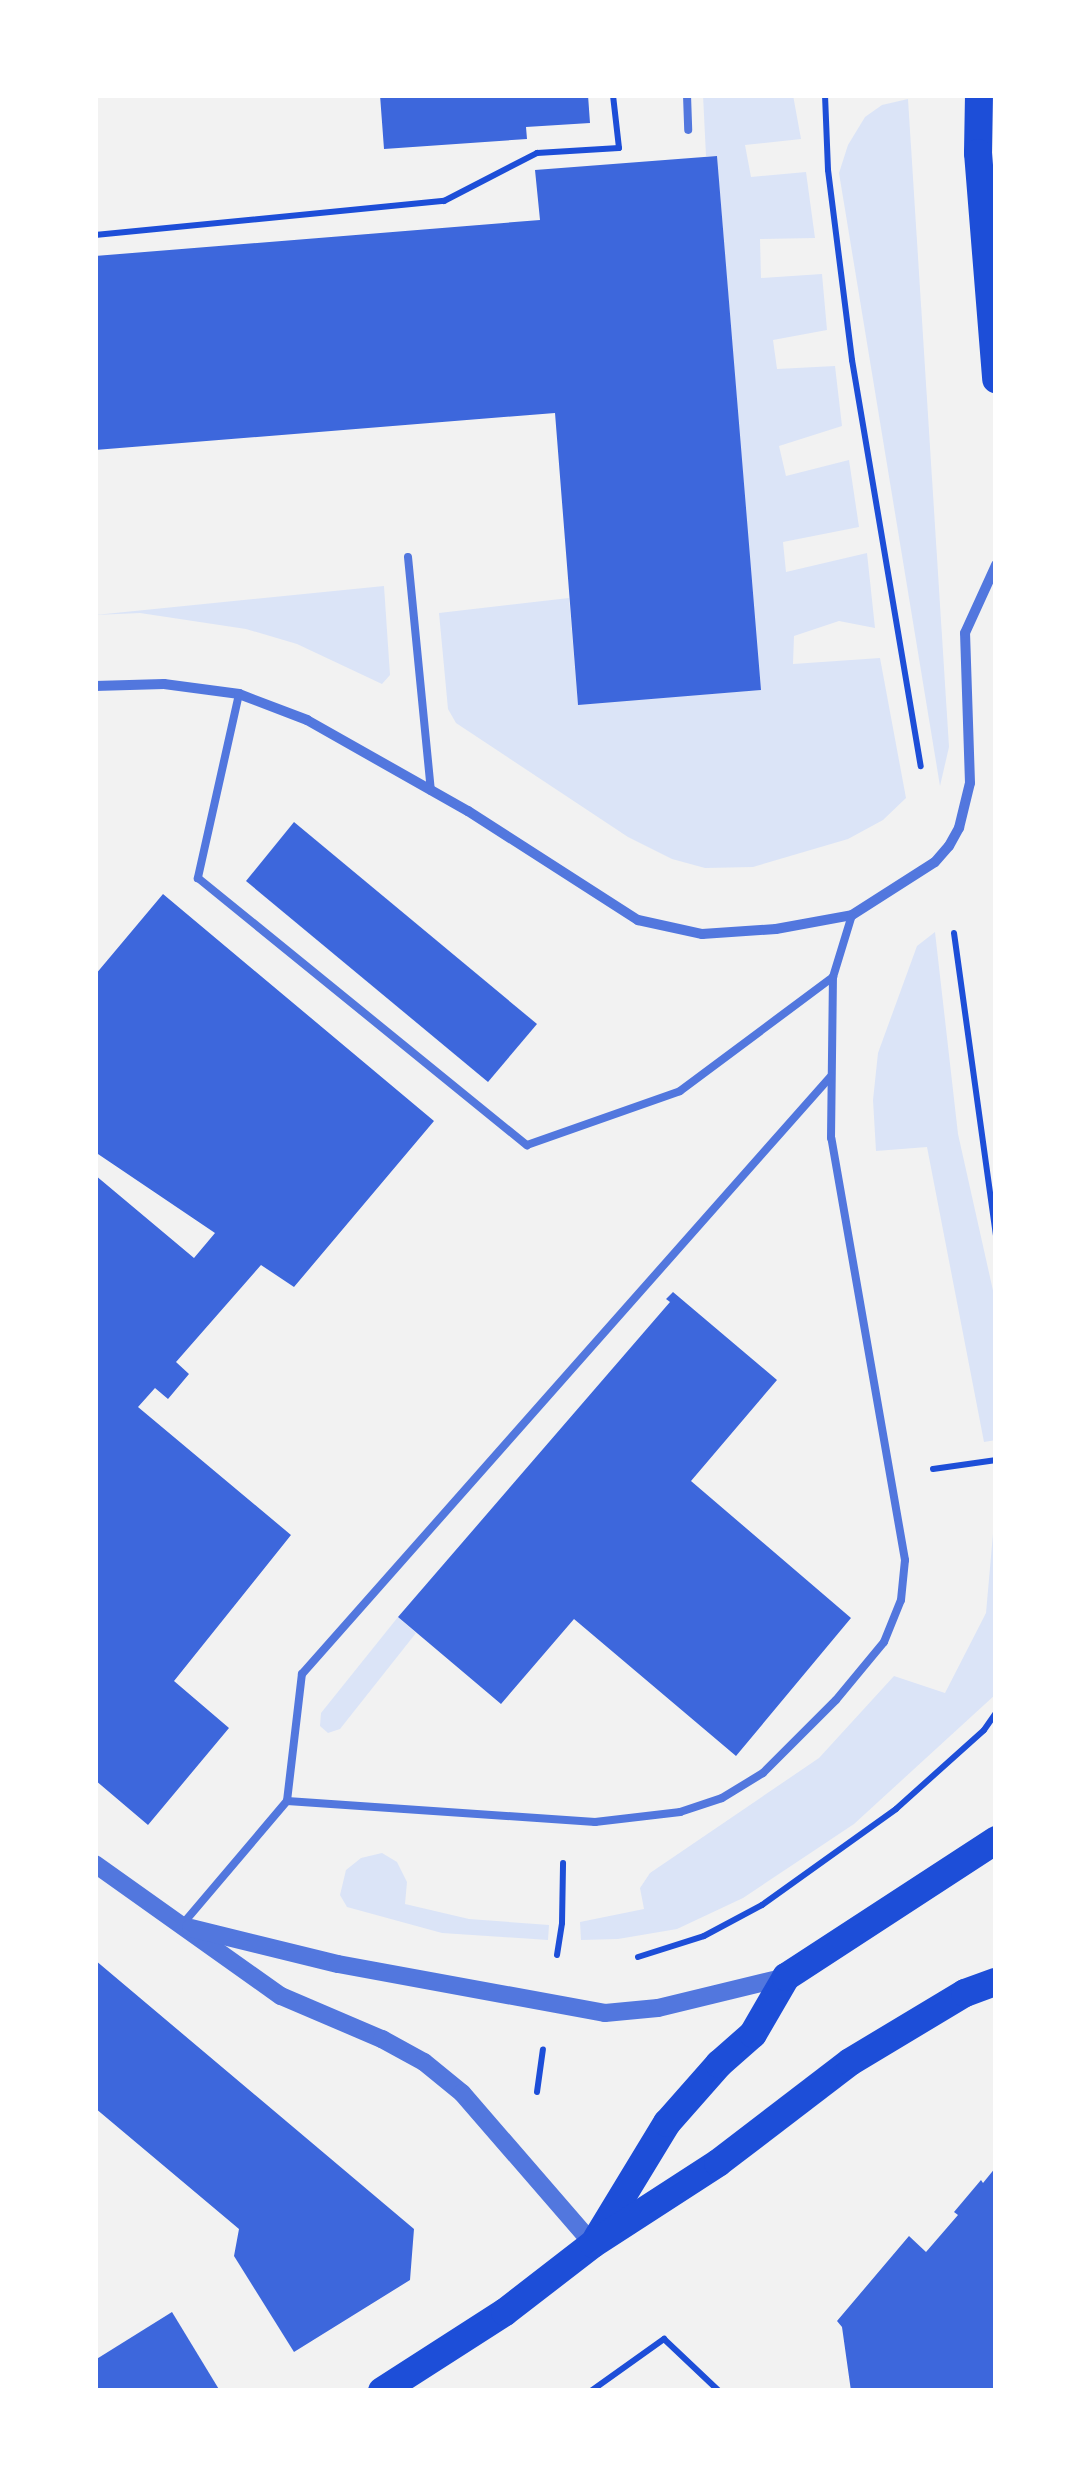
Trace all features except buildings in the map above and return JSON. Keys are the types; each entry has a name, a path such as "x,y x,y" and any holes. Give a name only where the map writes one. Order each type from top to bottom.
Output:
{"highway":[{"path":"979,95 978,153 996,379"},
{"path":"593,2244 666,2124 718,2064 753,2034 786,1977 996,1840"},
{"path":"382,2391 505,2312 593,2244 718,2163 850,2062 965,1993 996,1982"}],"street":[{"path":"95,686 164,684 239,694 306,720 431,791 638,920 702,934 776,930 852,915 935,862 959,828 968,802 965,633 996,565"},
{"path":"95,1864 281,1996 382,2039 462,2092 593,2244"},
{"path":"180,1926 338,1964 606,2012 658,2008 786,1977"}],"lane":[{"path":"686,95 688,130"},
{"path":"408,558 431,791"},
{"path":"239,694 198,878 527,1144 680,1092 833,978"},
{"path":"287,1801 595,1822 680,1812 722,1798 763,1773 836,1700 884,1642 901,1600 905,1560 831,1138 833,978 852,915"},
{"path":"180,1926 287,1801 302,1674 831,1076"}],"path":[{"path":"95,235 444,201 537,154 619,148 613,95"},
{"path":"825,95 828,170 852,360 923,778"},
{"path":"954,933 996,1235"},
{"path":"891,1475 996,1460"},
{"path":"650,1954 704,1936 762,1905 896,1809 984,1730 996,1713"},
{"path":"554,1964 562,1924 562,1821"},
{"path":"537,2092 545,2032"},
{"path":"591,2391 664,2338 720,2391"}],"shaded area":[{"path":"703,95 793,95 801,139 745,145 751,177 806,172 815,238 760,239 761,278 822,274 827,330 773,340 777,369 835,366 842,426 779,446 786,476 849,460 859,527 783,542 786,572 867,553 875,628 839,621 794,636 793,664 880,658 906,798 883,820 848,839 753,867 705,868 672,859 628,837 456,723 448,709 439,613 569,598 578,704 760,690 717,156 706,156"},
{"path":"908,99 949,747 940,786 839,173 848,145 865,117 882,105"},
{"path":"384,586 390,675 382,684 297,644 246,629 140,613 95,615"},
{"path":"935,932 958,1134 996,1304 996,1440 984,1442 927,1147 876,1151 873,1100 878,1053 917,946"},
{"path":"996,1500 996,1694 854,1824 743,1898 677,1929 618,1939 581,1940 580,1922 644,1909 640,1888 650,1873 819,1758 894,1676 945,1693 986,1613"},
{"path":"398,1617 416,1633 340,1729 328,1733 320,1726 321,1713"},
{"path":"382,1853 397,1862 407,1882 405,1904 469,1919 549,1925 548,1940 442,1933 347,1907 340,1895 346,1870 361,1858"}]}
